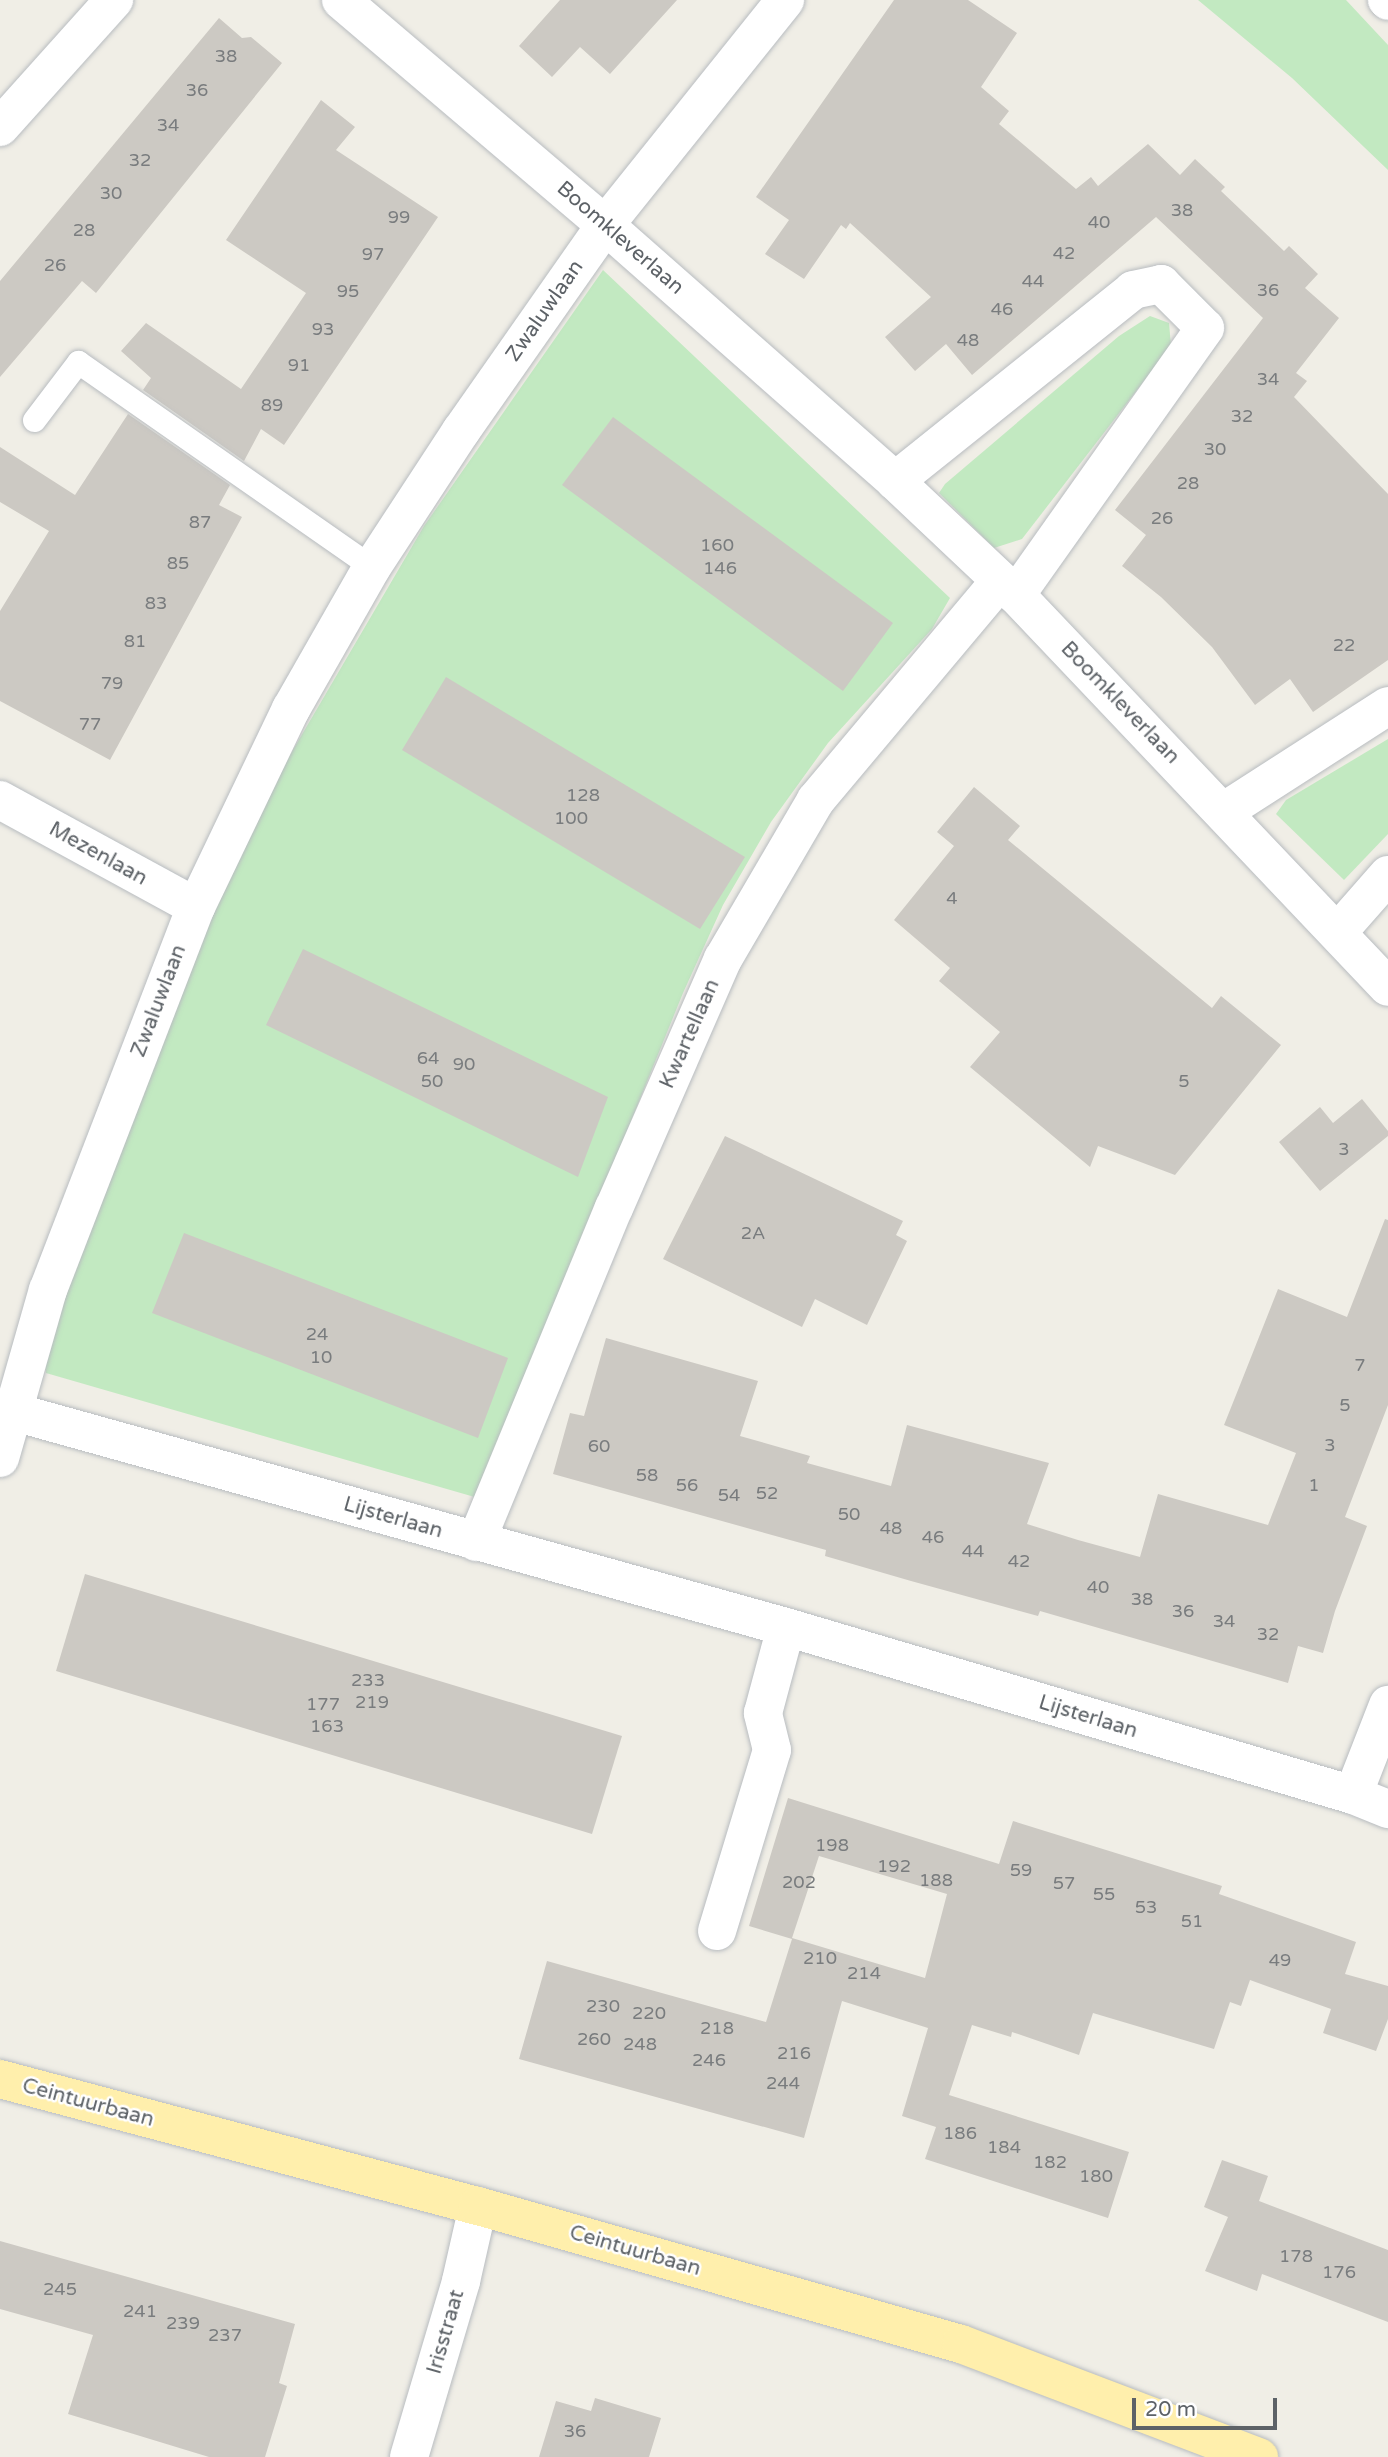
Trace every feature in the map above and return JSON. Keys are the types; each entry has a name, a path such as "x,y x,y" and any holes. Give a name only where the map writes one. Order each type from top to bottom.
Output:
{"main road":[{"name":"Ceintuurbaan","path":"0,2079 478,2206 961,2344 1259,2457"}],"street":[{"path":"0,127 114,0"},
{"name":"Boomkleverlaan","path":"341,0 605,225 895,481 1008,588 1388,987"},
{"name":"Zwaluwlaan","path":"0,1458 7,1410 48,1290 196,907 291,709 372,567 461,431 605,225 785,0"},
{"path":"895,481 1133,290 1161,284 1205,328 1008,588"},
{"name":"Kwartellaan","path":"476,1542 614,1208 723,959 816,800 1008,588"},
{"path":"1223,812 1388,706"},
{"name":"Mezenlaan","path":"0,800 196,907"},
{"path":"1338,932 1388,875"},
{"name":"Lijsterlaan","path":"7,1410 786,1627 1353,1795 1388,1809"},
{"path":"717,1931 772,1750 763,1713 786,1627"},
{"path":"1353,1795 1388,1705"},
{"name":"Irisstraat","path":"409,2457 461,2281 478,2206"}],"lane":[{"path":"34,420 78,362 372,567"}],"green space":[{"path":"1198,0 1346,0 1388,45 1388,170 1292,78"},
{"path":"603,270 950,598 932,629 828,743 771,822 723,905 683,993 478,1498 46,1373 43,1353 198,934 256,813 424,526"},
{"path":"1150,316 1169,323 1171,346 1022,539 994,548 939,493 945,484 1119,336"},
{"path":"1388,739 1388,834 1344,880 1276,814 1286,800"}],"building":[{"path":"560,0 677,0 610,74 580,47 552,77 519,46"},
{"path":"894,0 968,0 1017,33 981,87 1009,111 999,124 1076,189 1091,177 1098,186 1148,144 1180,175 1195,159 1225,187 1221,191 1284,251 1289,246 1318,274 1305,288 1339,318 1296,373 1307,381 1294,397 1388,494 1388,660 1313,712 1290,679 1255,705 1212,647 1161,597 1122,566 1146,535 1115,510 1263,318 1156,217 972,375 946,344 915,371 885,337 931,297 850,223 846,229 841,225 804,279 765,254 789,220 756,197"},
{"path":"219,18 242,38 251,37 282,63 96,293 82,281 0,377 0,281"},
{"path":"321,100 355,127 336,150 438,217 284,445 261,429 244,461 143,390 151,378 121,351 146,323 241,389 306,293 226,240"},
{"path":"128,414 230,485 219,505 242,517 110,760 0,701 0,611 49,531 0,502 0,447 75,495"},
{"path":"613,417 893,623 843,691 562,485"},
{"path":"446,677 745,857 700,929 402,750"},
{"path":"974,787 1020,826 1008,840 1212,1008 1221,996 1281,1045 1175,1175 1098,1146 1090,1167 970,1067 1000,1032 939,981 950,968 894,920 954,846 937,832"},
{"path":"303,949 608,1097 578,1177 266,1025"},
{"path":"1362,1099 1388,1131 1388,1136 1320,1191 1279,1142 1320,1107 1333,1123"},
{"path":"725,1136 903,1221 896,1235 907,1241 867,1325 815,1299 802,1327 663,1259"},
{"path":"1385,1219 1388,1220 1388,1405 1345,1517 1367,1526 1335,1611 1323,1653 1298,1646 1288,1683 1040,1611 1038,1616 911,1581 825,1556 826,1550 553,1474 570,1413 584,1416 606,1338 758,1381 740,1436 810,1456 807,1463 891,1486 907,1425 1049,1463 1027,1524 1078,1540 1140,1557 1158,1494 1268,1525 1296,1453 1224,1425 1278,1289 1347,1317"},
{"path":"184,1233 508,1358 478,1438 152,1313"},
{"path":"85,1574 622,1736 592,1834 56,1671"},
{"path":"788,1798 999,1864 1013,1821 1222,1886 1219,1894 1356,1942 1345,1974 1388,1986 1388,2019 1376,2051 1323,2033 1331,2009 1250,1980 1241,2006 1230,2002 1214,2049 1093,2013 1079,2055 1012,2032 1011,2037 972,2025 949,2095 1129,2152 1108,2218 925,2159 936,2127 902,2116 928,2028 842,2001 804,2138 519,2059 547,1961 766,2022 792,1939 749,1926","holes":["819,1856 947,1894 925,1978 792,1938"]},
{"path":"1222,2160 1268,2176 1259,2201 1388,2250 1388,2322 1262,2274 1257,2291 1205,2271 1228,2217 1204,2207"},
{"path":"0,2241 295,2324 279,2383 287,2386 265,2457 209,2457 68,2414 93,2335 0,2309"},
{"path":"595,2398 661,2418 649,2457 539,2457 556,2401 591,2411"}]}
